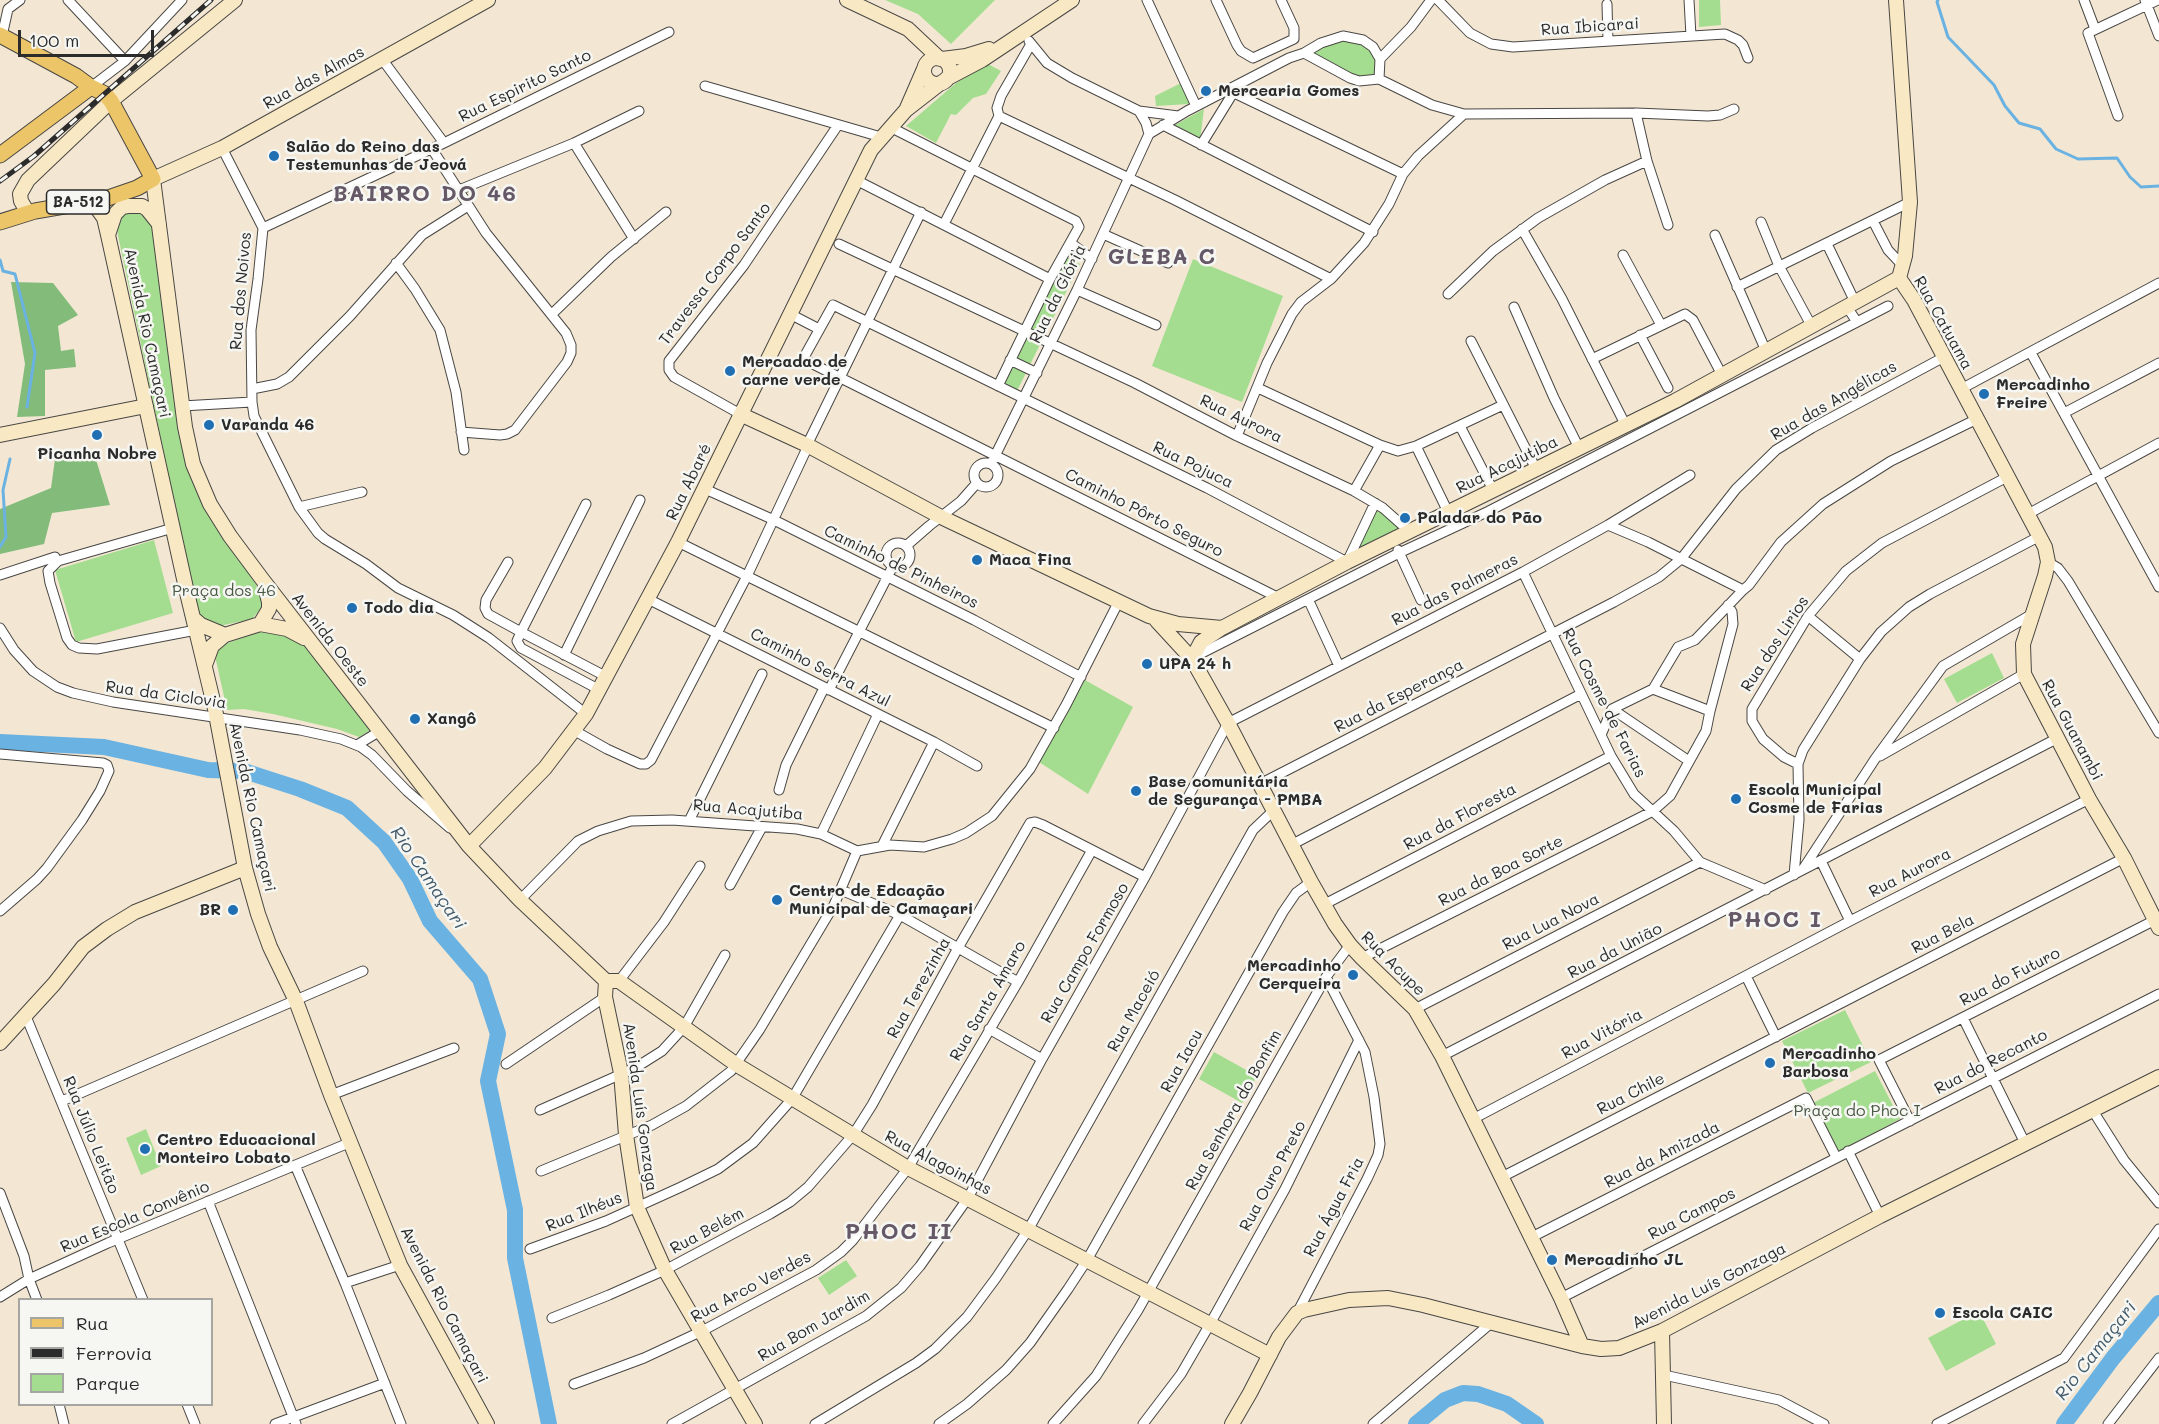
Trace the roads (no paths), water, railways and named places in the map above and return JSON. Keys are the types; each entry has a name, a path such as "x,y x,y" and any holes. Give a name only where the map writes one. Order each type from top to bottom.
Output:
{"main road":[{"path":"4,39 76,76 105,94 153,179"},
{"path":"0,155 91,87"},
{"name":"BA-512","path":"0,222 27,213 105,199 153,179"}],"street":[{"path":"4,39 8,9 20,0"},
{"path":"68,0 125,62"},
{"path":"91,87 125,62 182,0"},
{"path":"27,213 21,201 20,190 23,186 111,101 235,0"},
{"name":"Rua das Almas","path":"153,179 222,148 488,0"},
{"path":"847,0 913,32 949,68 944,81 933,83 928,80 925,75 920,45 913,32"},
{"name":"Rua Abaré","path":"465,842 523,792 575,731 586,714 705,489 871,150 906,110 944,81 982,60 1072,0"},
{"path":"1147,0 1196,106"},
{"path":"1216,0 1241,51 1253,58 1295,38 1294,28 1281,0"},
{"path":"1380,59 1412,27 1431,0"},
{"name":"Rua Ibicarai","path":"1438,0 1470,33 1491,44 1513,47 1725,34 1733,36 1743,45 1748,58"},
{"path":"1689,0 1691,36"},
{"name":"Rua Catuama","path":"1896,0 1910,202 1908,234 1901,272 2040,536"},
{"path":"2084,0 2118,116"},
{"path":"2092,31 2146,2 2158,0"},
{"path":"2146,2 2159,36"},
{"path":"1607,4 1608,41"},
{"path":"1023,31 1039,55 1058,70 1139,111 1178,116"},
{"name":"Rua Espirito Santo","path":"263,228 432,149 669,32"},
{"path":"1139,111 1149,134 1196,106 1230,92 1278,64 1330,39 1349,36 1369,44 1377,52 1380,59 1379,79"},
{"path":"944,224 999,116 997,108 1000,96 1030,44"},
{"name":"Rua Abaré","path":"941,59 966,56 1002,45"},
{"path":"1271,50 1278,64"},
{"path":"1304,53 1356,81 1379,79 1432,105 1464,114 1636,113 1714,116 1734,109"},
{"path":"382,59 444,143"},
{"path":"924,68 931,59 941,59"},
{"name":"Rua Abaré","path":"906,110 924,68"},
{"path":"705,86 838,124 885,132 973,169 1076,221 1079,227 1050,279 998,386"},
{"path":"1201,145 1230,92"},
{"path":"1230,92 1403,174"},
{"path":"459,190 574,144 639,111"},
{"path":"1636,113 1647,161 1668,225"},
{"path":"1238,436 1274,348 1301,302 1331,279 1373,232 1403,174 1418,156 1464,114"},
{"path":"999,116 1130,178 1331,279"},
{"name":"Travessa Corpo Santo","path":"741,415 674,377 669,370 669,361 744,265 838,124"},
{"path":"1162,125 1373,232"},
{"name":"Rua da Glória","path":"993,460 1092,259 1149,134"},
{"path":"574,144 634,239"},
{"name":"Rua dos Noivos","path":"222,148 263,228 251,330 252,402 259,429 309,522 325,539 366,564 398,588 453,615 489,638 586,714"},
{"path":"432,149 506,260 552,314 568,337 571,353 515,430 500,435 461,432"},
{"path":"1448,294 1493,251 1521,229 1570,198 1647,161"},
{"name":"Avenida Oeste","path":"153,179 182,406 193,464 219,520 465,842 520,900 613,981"},
{"path":"856,180 1050,279"},
{"name":"Avenida Rio Camaçari","path":"92,200 104,218 172,528 205,665 245,868 267,939 296,1001 331,1095 400,1265 487,1424"},
{"path":"1737,286 1910,202"},
{"path":"252,389 277,384 289,377 350,316 422,235 468,206"},
{"path":"108,235 115,214 122,207 147,208 160,225"},
{"path":"552,314 611,257 666,212"},
{"path":"575,731 640,764 651,760 747,576 807,446 921,213"},
{"path":"1873,221 1901,272"},
{"path":"1761,222 1779,266 1811,325"},
{"path":"1521,229 1549,274 1625,424"},
{"path":"1103,234 1168,263"},
{"path":"1715,236 1766,351"},
{"path":"1071,243 1092,259"},
{"name":"Rua Aurora","path":"839,244 1135,383 1238,436 1354,491 1376,503 1410,532"},
{"path":"1827,244 1857,322"},
{"path":"1623,255 1661,325"},
{"path":"396,263 440,330 456,392 464,450"},
{"name":"Rua Acajutiba","path":"1192,659 1201,642 1222,628 1347,562 1396,547 1410,532 1625,424 1683,404 1709,391 1722,375 1851,304 1901,272"},
{"path":"1961,389 2159,283"},
{"path":"1077,290 1156,325"},
{"name":"Rua Pojuca","path":"819,329 833,305 1240,505 1347,562"},
{"path":"1709,391 1888,306"},
{"path":"1514,307 1579,448"},
{"path":"790,314 819,329"},
{"path":"1593,359 1685,314 1694,320 1722,375"},
{"name":"Caminho Pôrto Seguro","path":"819,329 803,359 993,460 1280,598"},
{"path":"1640,335 1668,388"},
{"path":"1471,341 1538,468 1539,474 1531,482 1528,491"},
{"path":"2031,353 2159,586"},
{"name":"Rua das Angélicas","path":"1552,634 1638,590 1681,559 1736,489 1776,450 1812,428 1944,357"},
{"path":"1010,360 1037,373"},
{"path":"2064,413 2159,363"},
{"path":"1258,388 1380,445 1398,451 1416,446 1503,405"},
{"path":"182,406 252,402"},
{"path":"1192,659 1308,599 1396,547 1528,491 1683,404"},
{"path":"0,435 146,405"},
{"path":"741,415 807,446 941,517 1156,619 1190,626 1222,628"},
{"path":"1600,735 1612,709 1653,688 1678,647 1695,640 1743,590 1781,542 1823,504 1891,461 1977,419"},
{"path":"1460,426 1493,490"},
{"path":"1354,491 1380,445"},
{"path":"1416,446 1448,512"},
{"path":"2028,514 2158,446"},
{"path":"993,460 998,474 995,483 984,488 976,484 973,476 976,468 993,460"},
{"name":"Rua das Palmeras","path":"1228,723 1522,572 1608,525 1690,475"},
{"name":"Rua dos Lirios","path":"1798,765 1784,757 1763,739 1752,721 1752,709 1808,616 1846,571 1875,548 1893,536 2007,477"},
{"path":"906,546 961,501 976,484"},
{"name":"Caminho de Pinheiros","path":"705,489 774,520 1016,641 1081,677"},
{"path":"300,507 362,492"},
{"path":"564,655 640,500"},
{"path":"1347,562 1376,503"},
{"path":"586,504 517,640 521,648 598,689"},
{"path":"1608,525 1648,542 1743,590"},
{"path":"172,528 58,561 48,571 68,638 72,645 79,648 97,649 195,624 225,634"},
{"path":"1798,873 1798,765 1803,750 1860,659 1881,632 1909,607 2040,536 2048,562 2058,568 2068,581 2159,733"},
{"path":"678,542 916,658 1053,728"},
{"path":"897,543 906,546 910,555 907,564 898,568 893,566 886,560 886,551 897,543"},
{"path":"1396,547 1421,600"},
{"path":"0,575 55,557"},
{"path":"508,562 486,600 485,608 488,614 605,676"},
{"name":"Rua Guanambi","path":"2048,562 2023,644 2024,674 2089,799 2124,858 2157,924"},
{"path":"779,790 786,765 893,566"},
{"name":"Rua Cosme de Farias","path":"1522,572 1600,735 1634,794 1674,831 1700,862 1766,890"},
{"path":"260,624 266,617 269,602 262,579"},
{"name":"Caminho Serra Azul","path":"648,599 934,742 977,766"},
{"path":"1308,599 1339,666"},
{"path":"541,1172 652,1125 686,1106 717,1084 737,1065 803,959 841,890 857,851 882,846 930,846 952,839 985,821 1022,780 1081,677 1119,601"},
{"name":"Rua da Boa Sorte","path":"1362,958 1653,811 1670,796 1706,731 1733,624 1732,612 1728,605"},
{"path":"1798,873 1875,759 1943,666 2034,613"},
{"path":"1808,616 1860,659"},
{"name":"Rua Acupe","path":"1156,619 1192,659 1323,905 1350,945 1415,1009 1442,1056 1561,1298 1582,1346"},
{"path":"205,665 212,646 225,634 260,624 287,629 313,644"},
{"name":"Rua da Ciclovia","path":"0,628 23,661 33,671 57,687 101,700 311,732 357,745 372,755 415,798 465,842"},
{"name":"Rua da Esperança","path":"1260,784 1552,634"},
{"path":"689,822 762,674"},
{"path":"1875,759 2024,674"},
{"path":"1653,688 1710,711"},
{"path":"1291,845 1581,694"},
{"path":"1612,709 1689,761"},
{"path":"820,834 878,714"},
{"name":"Rua Campo Formoso","path":"968,1198 1042,1059 1145,877 1228,723"},
{"path":"357,745 380,731"},
{"name":"Rua da União","path":"1442,1056 2058,738"},
{"path":"882,846 934,742"},
{"path":"0,754 103,763 107,765 109,771 100,791 58,854 37,879 0,911"},
{"name":"Rua da Floresta","path":"1323,905 1611,756"},
{"name":"Rua Aurora","path":"1746,976 2089,799"},
{"name":"Rua Maceió","path":"815,1424 916,1363 967,1317 1028,1230 1253,830 1273,811"},
{"name":"Rua Acajutiba","path":"520,900 574,844 590,834 632,820 672,819 797,829 820,834 857,851"},
{"name":"Rua Terezinha","path":"853,1135 1029,824 1039,823 1092,849"},
{"path":"730,885 762,827"},
{"path":"1092,849 1145,877"},
{"name":"Rua Santa Amaro","path":"908,1168 1018,982 1092,849"},
{"name":"Rua Bela","path":"1776,1037 2124,858"},
{"path":"1821,861 1850,921"},
{"name":"Rua Lua Nova","path":"1415,1009 1700,862"},
{"path":"613,981 664,922 700,866"},
{"path":"0,1042 54,984 83,947 107,929 135,912 245,868"},
{"name":"Rua Iacu","path":"939,1424 986,1389 1020,1355 1087,1260 1283,912 1296,893 1311,882"},
{"path":"841,890 900,915 1018,982"},
{"name":"Rua Ilhéus","path":"530,1249 583,1230 718,1169 753,1143 792,1099 900,915"},
{"name":"Rua do Futuro","path":"1910,1122 1879,1060 2157,924"},
{"name":"Rua Senhora do Bonfim","path":"1053,1424 1096,1376 1148,1292 1326,978 1350,945"},
{"path":"540,1110 635,1068 662,1051 684,1027 725,955"},
{"path":"62,1101 363,971"},
{"path":"1746,976 1776,1037"},
{"name":"Rua Vitória","path":"1473,1119 1746,976"},
{"name":"Rua Água Fria","path":"1297,1312 1348,1216 1378,1155 1380,1144 1369,1068 1359,1040 1326,978"},
{"name":"Rua Alagoinhas","path":"613,981 737,1065 908,1168 1270,1355"},
{"name":"Avenida Luís Gonzaga","path":"613,981 605,997 621,1073 626,1136 637,1207 665,1270 755,1424"},
{"name":"Rua do Recanto","path":"1836,1157 1910,1122 2159,994"},
{"path":"506,1064 605,997"},
{"name":"Rua Júlio Leitão","path":"25,1014 143,1298"},
{"path":"1963,1018 2025,1143"},
{"path":"989,1029 1042,1059"},
{"name":"Rua Chile","path":"1500,1178 1776,1037"},
{"name":"Rua Ouro Preto","path":"1143,1424 1181,1374 1210,1324 1285,1189 1359,1040"},
{"path":"331,1095 453,1048"},
{"name":"Avenida Luís Gonzaga","path":"1297,1312 1349,1300 1388,1298 1582,1346 1601,1349 1620,1348 1662,1331 1880,1216 2159,1077"},
{"name":"Rua da Amizada","path":"1530,1238 1806,1098 1836,1157"},
{"path":"2093,1111 2124,1160 2159,1203"},
{"name":"Rua Belém","path":"552,1318 609,1296 665,1270 790,1202 808,1187 853,1135"},
{"name":"Rua Escola Convênio","path":"0,1298 29,1279 117,1239 351,1142"},
{"path":"1848,1151 1880,1216"},
{"name":"Rua Campos","path":"1561,1298 1836,1157"},
{"path":"295,1165 401,1424"},
{"name":"Rua Arco Verdes","path":"574,1384 644,1358 702,1331 797,1280 841,1252 853,1240 908,1168"},
{"path":"0,1193 24,1256 29,1279 37,1298"},
{"name":"Rua Bom Jardim","path":"672,1424 842,1330 888,1299 920,1266 968,1198"},
{"path":"208,1202 294,1420"},
{"path":"1937,1424 2064,1358 2159,1229"},
{"path":"345,1283 400,1265"},
{"path":"1232,1424 1284,1329 1297,1312"},
{"path":"1373,1424 1491,1323"},
{"path":"1662,1331 1664,1424"},
{"path":"2108,1424 2159,1358"},
{"path":"1664,1375 1779,1400 1824,1424"},
{"path":"275,1424 294,1420 385,1383"},
{"path":"60,1406 64,1424"},
{"path":"188,1406 195,1424"}],"waterway":[{"path":"1938,0 1948,37 1994,85 2005,106 2019,123 2040,129 2056,149 2078,159 2117,158 2130,177 2141,187 2159,186"},
{"path":"0,260 3,271 15,274 35,353 27,407"},
{"path":"0,547 6,537 3,490 10,459"},
{"name":"Rio Camaçari","path":"0,742 104,747 208,770 244,771 300,789 347,808 384,842 410,879 430,921 480,979 498,1034 488,1081 515,1210 515,1258 549,1424"},
{"name":"Rio Camaçari","path":"2064,1424 2113,1358 2159,1303"},
{"name":"Rio Camaçari","path":"1416,1424 1445,1400 1463,1393 1478,1394 1507,1404 1536,1424"}],"railway":[{"path":"0,181 34,156 211,0"}],"place":[{"name":"Mercearia Gomes","path":"1206,91"},
{"name":"Salão do Reino das Testemunhas de Jeová","path":"274,156"},
{"name":"Mercadao de carne verde","path":"730,371"},
{"name":"Mercadinho Freire","path":"1984,394"},
{"name":"Varanda 46","path":"209,425"},
{"name":"Picanha Nobre","path":"97,435"},
{"name":"Paladar do Pão","path":"1405,518"},
{"name":"Maca Fina","path":"977,560"},
{"name":"Todo dia","path":"352,608"},
{"name":"UPA 24 h","path":"1147,664"},
{"name":"Xangô","path":"415,719"},
{"name":"Base comunitária de Segurança - PMBA","path":"1136,791"},
{"name":"Escola Municipal Cosme de Farias","path":"1736,799"},
{"name":"Centro de Edcação Municipal de Camaçari","path":"777,900"},
{"name":"BR","path":"233,910"},
{"name":"Mercadinho Cerqueira","path":"1353,975"},
{"name":"Mercadinho Barbosa","path":"1770,1063"},
{"name":"Centro Educacional Monteiro Lobato","path":"145,1149"},
{"name":"Mercadinho JL","path":"1552,1260"},
{"name":"Escola CAIC","path":"1940,1313"}],"district":[{"name":"BAIRRO DO 46","path":"425,194"},
{"name":"GLEBA C","path":"1162,257"},
{"name":"PHOC I","path":"1775,920"},
{"name":"PHOC II","path":"899,1232"}],"park label":[{"name":"Praça dos 46","path":"224,591"},
{"name":"Praça do Phoc I","path":"1857,1111"}]}
